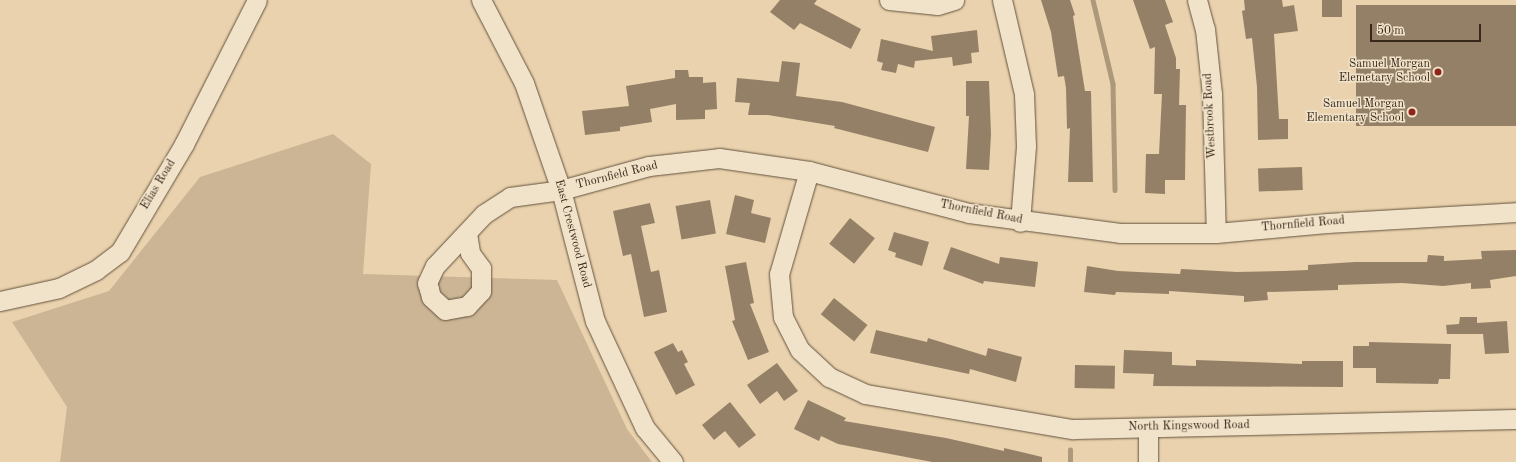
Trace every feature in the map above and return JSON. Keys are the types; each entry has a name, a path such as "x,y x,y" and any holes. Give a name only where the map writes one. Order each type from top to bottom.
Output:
{"street":[{"name":"Elias Road","path":"0,301 59,288 96,270 120,252 184,144 257,0"},
{"name":"East Crestwood Road","path":"482,0 524,83 562,190 595,321 645,428 673,462"},
{"path":"889,0 938,4 954,0"},
{"path":"1002,0 1024,94 1026,146 1020,222"},
{"name":"Westbrook Road","path":"1197,0 1205,29 1212,94 1216,233"},
{"name":"Thornfield Road","path":"467,233 484,214 510,197 562,190 649,166 719,158 809,171 968,213 1020,222 1120,233 1216,233 1327,223 1516,212"},
{"name":"North Kingswood Road","path":"809,171 779,274 783,317 800,350 829,377 865,394 1073,429 1516,419"},
{"path":"1148,428 1148,462"}],"shaded area":[{"path":"333,134 371,164 363,274 557,280 627,429 652,462 60,462 67,407 12,322 109,291 200,177"}],"building":[{"path":"780,0 817,0 814,4 861,29 851,49 800,23 794,30 770,12"},
{"path":"1041,0 1070,0 1075,15 1073,16 1085,91 1091,91 1093,182 1068,182 1070,128 1067,129 1066,88 1064,76 1058,77 1051,32"},
{"path":"1133,0 1165,0 1173,22 1165,25 1176,58 1176,69 1180,69 1179,105 1186,105 1185,180 1165,180 1165,194 1145,193 1146,154 1159,154 1162,94 1154,94 1155,47 1150,49"},
{"path":"1244,0 1282,0 1283,7 1294,5 1298,31 1274,34 1279,119 1288,119 1288,139 1258,140 1257,87 1252,38 1246,39 1242,11 1245,10"},
{"path":"1322,0 1342,0 1342,17 1322,17"},
{"name":"Samuel Morgan Elemetary School","path":"1356,5 1516,5 1516,126 1356,126"},
{"path":"977,30 979,52 971,53 972,63 953,66 952,57 915,61 914,68 898,64 896,73 881,70 883,63 877,61 881,39 933,51 931,36"},
{"path":"782,61 800,63 796,96 842,102 935,127 928,152 834,128 835,126 768,115 748,115 750,103 735,102 737,78 779,82"},
{"path":"675,70 688,70 689,77 703,77 703,83 716,82 717,109 705,110 705,119 676,120 676,104 650,109 652,122 620,127 620,131 585,135 582,111 629,106 626,86 675,78"},
{"path":"966,81 989,81 991,134 989,170 966,169 969,116 966,116"},
{"path":"1302,167 1303,190 1259,192 1258,169"},
{"path":"735,195 754,200 751,213 771,218 765,243 726,234"},
{"path":"710,200 716,233 681,240 676,206"},
{"path":"650,203 655,223 641,226 651,272 659,270 667,312 644,317 631,254 623,256 613,211"},
{"path":"850,218 875,238 854,264 829,244"},
{"path":"894,232 929,242 922,266 895,257 896,253 888,250"},
{"path":"951,247 999,264 1000,257 1038,262 1035,287 984,281 983,284 943,269"},
{"path":"1516,250 1516,276 1490,280 1491,288 1471,289 1471,283 1443,286 1402,283 1338,285 1338,290 1267,292 1268,300 1244,302 1244,296 1169,291 1169,294 1116,292 1115,295 1084,292 1087,266 1118,271 1180,274 1181,269 1237,272 1283,271 1308,270 1308,265 1355,262 1427,262 1428,255 1444,256 1444,261 1482,259 1481,251"},
{"path":"746,262 754,303 750,304 769,352 748,360 732,321 735,320 725,266"},
{"path":"834,298 867,325 854,341 821,314"},
{"path":"1460,317 1477,317 1477,323 1507,321 1509,353 1485,354 1483,334 1447,334 1446,325 1459,324"},
{"path":"876,330 927,342 928,338 986,356 988,348 1022,357 1016,382 970,369 969,374 870,353"},
{"path":"1369,342 1451,344 1450,379 1439,379 1438,384 1376,383 1376,368 1353,368 1353,346 1369,346"},
{"path":"673,343 678,352 682,350 688,362 684,364 695,385 676,395 654,352"},
{"path":"1124,350 1172,352 1172,365 1196,366 1196,360 1302,364 1302,361 1343,361 1343,387 1153,386 1154,374 1123,373"},
{"path":"777,363 798,391 784,401 777,391 760,404 747,385"},
{"path":"1075,365 1115,366 1115,389 1075,388"},
{"path":"808,400 846,418 844,421 946,438 1004,451 1004,448 1042,457 1042,462 932,462 838,444 821,436 819,441 794,429"},
{"path":"730,402 756,435 739,448 725,431 714,440 702,425"}],"waterway":[{"path":"1093,0 1113,84 1115,190"},
{"path":"1070,450 1070,462"}],"place":[{"name":"Samuel Morgan Elemetary School","path":"1438,72"},
{"name":"Samuel Morgan Elementary School","path":"1412,112"}]}
